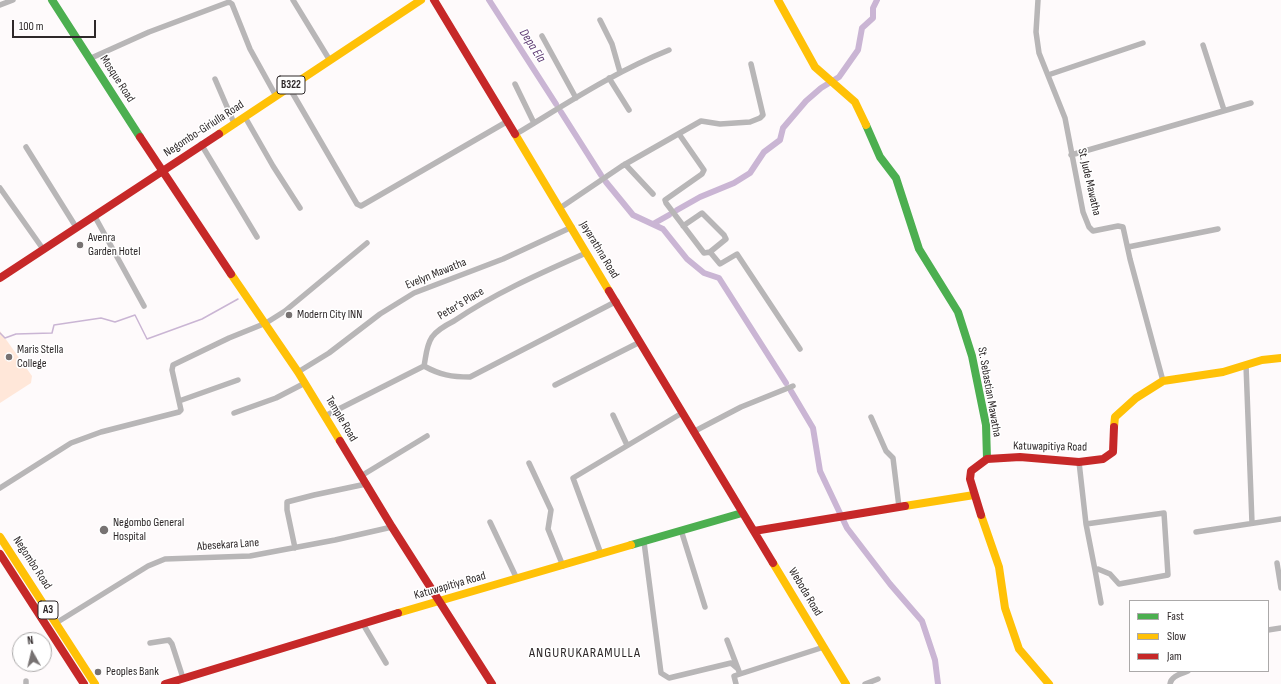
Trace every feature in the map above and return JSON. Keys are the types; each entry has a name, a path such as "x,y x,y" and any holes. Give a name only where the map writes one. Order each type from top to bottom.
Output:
{"main road":[{"name":"Mosque Road","path":"52,0 162,171"},
{"name":"Jayarathna Road","path":"434,0 572,227 586,253 617,301 742,513"},
{"name":"St. Sebastian Mawatha","path":"778,0 814,68 822,73 855,102 880,156 896,178 919,249 958,312 972,356 986,425 987,459"},
{"name":"Negombo-Giriulla Road","path":"1,274 162,171 418,1"},
{"name":"Temple Road","path":"162,171 298,372 392,527 492,684"},
{"name":"Katuwapitiya Road","path":"987,459 1020,457 1079,462 1098,460 1109,456 1113,452 1115,417 1136,398 1163,381 1223,372 1262,360 1281,358"},
{"path":"987,459 971,471 970,479 999,567 1004,608 1019,649 1049,684"},
{"path":"754,532 854,514 963,498 974,494"},
{"name":"Katuwapitiya Road","path":"164,684 439,601 742,513"},
{"name":"Weboda Road","path":"742,513 846,684"},
{"name":"Negombo Road","path":"0,536 95,684"},
{"name":"Negombo Road","path":"0,554 84,684"}],"street":[{"path":"0,5 13,0"},
{"path":"293,0 329,59"},
{"name":"St. Jude Mawatha","path":"1038,0 1036,32 1039,53 1065,118 1083,212 1089,227 1093,231 1118,226 1123,227 1130,259 1163,381"},
{"path":"90,59 148,32 229,2 232,4 250,49 276,96"},
{"path":"600,20 612,44 620,72"},
{"path":"542,36 576,98"},
{"path":"1048,75 1144,43"},
{"path":"1203,45 1224,110"},
{"path":"516,134 609,78 668,50"},
{"path":"560,208 625,164 701,121 720,124 750,122 760,118 762,115 751,64"},
{"path":"609,78 629,110"},
{"path":"215,79 234,123"},
{"path":"515,84 534,123"},
{"path":"289,87 356,204 361,206 508,121"},
{"path":"1071,155 1251,103"},
{"path":"245,116 272,166 300,208"},
{"path":"679,134 704,170 702,174 665,200 683,226 704,253 710,252 726,239 719,229 702,213 683,226"},
{"path":"201,144 257,237"},
{"path":"26,147 76,227"},
{"path":"625,164 653,194"},
{"path":"0,188 42,249"},
{"path":"94,215 144,306"},
{"name":"Evelyn Mawatha","path":"298,372 329,353 380,314 414,293 503,259 572,227"},
{"path":"1128,247 1218,229"},
{"path":"0,488 71,444 101,432 179,412 181,410 172,370 173,365 229,338 266,323 285,311 366,244"},
{"path":"710,252 720,264 737,254 800,348"},
{"name":"Peter's Place","path":"424,366 426,350 432,338 439,330 467,311 523,281 586,253"},
{"path":"325,416 424,366 439,374 453,377 470,377 617,301"},
{"path":"555,385 640,342"},
{"path":"1246,365 1252,523"},
{"path":"179,401 238,380"},
{"path":"234,413 276,398 305,383"},
{"path":"693,432 741,407 793,386"},
{"path":"601,554 573,478 682,413"},
{"path":"613,415 627,445"},
{"path":"871,417 886,451 893,458 899,507"},
{"path":"295,548 287,510 287,502 364,480 424,439 426,436"},
{"path":"1079,462 1086,524 1101,603"},
{"path":"529,463 551,510 548,529 563,566"},
{"path":"1086,524 1164,513 1168,575 1119,584 1110,574 1098,569 1095,570"},
{"path":"1196,532 1281,519"},
{"path":"490,522 517,579"},
{"name":"Abesekara Lane","path":"56,623 148,566 165,559 250,556 392,527"},
{"path":"681,530 705,608"},
{"path":"644,542 661,673 669,678 731,664 739,672"},
{"path":"1277,563 1281,588"},
{"path":"363,624 386,663"},
{"path":"1269,630 1281,628"},
{"path":"150,644 169,640 172,644 183,678"},
{"path":"727,640 739,672"},
{"path":"736,684 734,676 739,672 824,647"},
{"path":"1170,684 1170,681 1176,675 1185,672"},
{"path":"865,684 878,679"}],"shaded area":[{"name":"Maris Stella College","path":"0,331 32,376 31,383 0,403"}],"waterway":[{"name":"Depa Ela","path":"489,0 556,104"},
{"path":"677,210 700,197 734,183 750,173 764,152 780,140 783,128 806,101 821,88 839,77 858,50 862,28 873,18 873,8 877,0"},
{"path":"561,112 601,175"},
{"path":"606,182 633,215 663,229 687,259 704,273 719,278 786,383"},
{"path":"653,224 669,215"},
{"path":"0,333 5,338 16,334 52,333 54,325 101,318 115,322 135,315 147,339 202,319 238,299"},
{"path":"791,391 813,428 820,471 847,528 890,584 922,621 935,660 938,684"}],"traffic: fast":[{"path":"52,0 140,137"},
{"path":"866,125 880,157 896,178 919,249 958,312 972,356 986,425 987,459"},
{"path":"631,545 742,513"}],"traffic: slow":[{"path":"219,134 421,0"},
{"path":"778,0 815,67 855,102 866,125"},
{"path":"515,134 609,291"},
{"path":"231,274 298,372 340,441"},
{"path":"1114,427 1115,417 1136,398 1163,381 1223,372 1262,360 1281,358"},
{"path":"905,506 974,495"},
{"path":"981,515 999,567 1005,608 1019,649 1049,684"},
{"path":"0,537 95,684"},
{"path":"398,613 631,545"},
{"path":"773,563 846,684"}],"traffic: jam":[{"path":"434,0 515,134"},
{"path":"0,278 219,134"},
{"path":"140,137 231,274"},
{"path":"609,291 773,563"},
{"path":"981,515 970,479 971,471 987,459 1020,457 1079,462 1103,459 1113,452 1114,427"},
{"path":"340,441 392,527 492,684"},
{"path":"754,531 905,506"},
{"path":"0,554 84,684"},
{"path":"165,684 398,613"}],"place":[{"name":"Avenra Garden Hotel","path":"80,245"},
{"name":"Modern City INN","path":"289,315"},
{"name":"Maris Stella College","path":"9,357"},
{"name":"Negombo General Hospital","path":"104,530"},
{"name":"Peoples Bank","path":"98,672"}],"district":[{"name":"ANGURUKARAMULLA","path":"585,653"}]}
